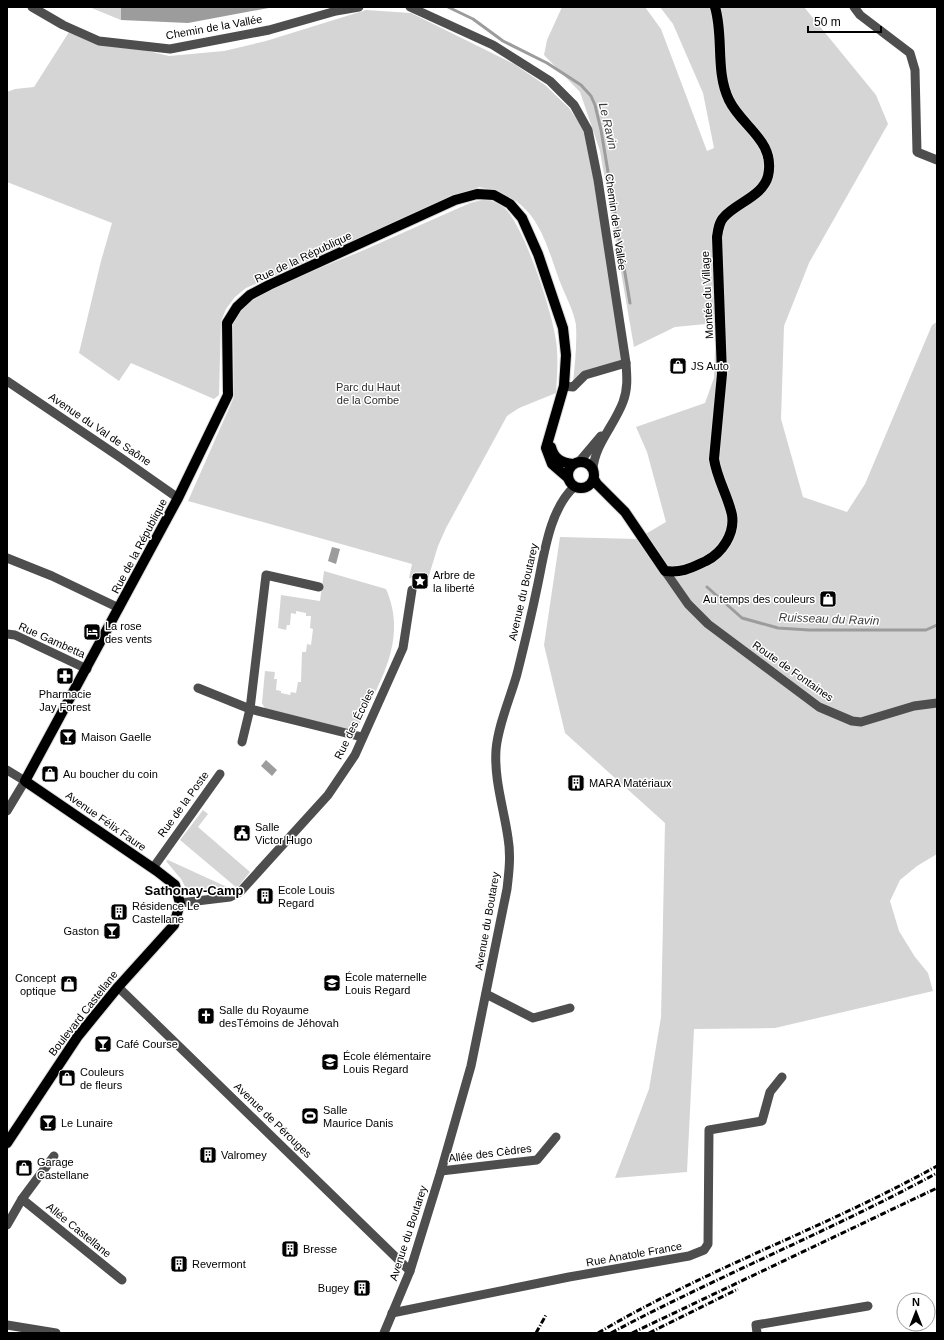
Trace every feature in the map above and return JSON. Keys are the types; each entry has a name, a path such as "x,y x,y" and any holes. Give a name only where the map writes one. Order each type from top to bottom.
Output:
{"main road":[{"name":"Montée du Village","path":"665,571 683,571 711,558 721,549 728,539 732,528 732,516 716,470 714,459 722,374 717,237 723,218 760,189 768,177 768,155 764,144 734,110 724,90 721,71 720,33 715,7"},
{"name":"Rue de la République","path":"24,781 87,669 178,498 228,395 227,323 237,307 250,295 456,200 477,194 494,195 510,204 522,218 538,254 563,328 566,355 564,386 554,424 548,440 548,455 552,464 570,481"},
{"name":"Rue de la République","path":"554,424 551,447 552,453 557,458 576,463"},
{"path":"614,501 570,481 568,470 576,463 587,463 597,484 614,501 625,512 665,571"},
{"path":"586,488 593,474"},
{"name":"Avenue Félix Faure","path":"24,781 40,790 153,868 175,885 180,903"},
{"name":"Boulevard Castellane","path":"7,1143 68,1050 118,986 174,925 180,903"}],"street":[{"name":"Chemin de la Vallée","path":"32,7 64,25 99,41 170,50 255,33 336,11 358,7"},
{"name":"Chemin de la Vallée","path":"410,7 493,45 550,81 574,105 588,130 598,180 626,365"},
{"path":"854,7 860,15 910,53 915,70 917,152 937,160"},
{"path":"564,386 573,387 585,375 626,365 627,386 623,403 597,449 593,474"},
{"name":"Avenue du Val de Saône","path":"7,381 122,458 178,498"},
{"path":"576,463 610,426"},
{"name":"Avenue du Boutarey","path":"384,1333 410,1271 471,1066 507,889 510,860 509,839 497,779 496,750 517,674 544,550 570,481"},
{"path":"7,558 52,576 119,608"},
{"name":"Route de Fontaines","path":"665,571 688,604 708,624 819,707 852,721 861,722 914,706 937,703"},
{"path":"242,742 250,709 266,575 319,587"},
{"name":"Rue des Écoles","path":"180,903 230,897 240,892 328,795 355,755 403,648 412,590"},
{"name":"Rue Gambetta","path":"7,634 15,636 87,669"},
{"path":"198,688 250,709 362,737"},
{"name":"Avenue Félix Faure","path":"7,770 24,781"},
{"name":"Rue de la Poste","path":"153,868 220,774"},
{"name":"Rue de la République","path":"7,811 24,781"},
{"name":"Avenue de Pérouges","path":"118,986 410,1271"},
{"path":"486,994 533,1018 570,1008"},
{"name":"Rue Anatole France","path":"392,1313 569,1277 689,1256 704,1250 708,1244 708,1130 762,1121 770,1092 782,1077"},
{"name":"Allée des Cèdres","path":"441,1171 537,1160 556,1137"},
{"path":"8,1226 22,1199 54,1156"},
{"name":"Allée Castellane","path":"22,1199 122,1280"},
{"path":"757,1333 756,1325 868,1306"},
{"path":"7,1325 56,1333"}],"green space":[{"path":"89,7 121,7 121,20"},
{"path":"562,7 645,7 661,29 707,151 714,148 703,93 673,24 660,7 804,7 876,95 888,124 809,263 784,326 781,419 803,497 847,512 865,484 932,325 937,322 937,854 917,866 900,880 890,901 899,931 915,957 928,973 933,991 775,1028 694,1029 687,1172 615,1178 649,1089 661,1017 665,823 565,733 544,645 560,537 637,539 666,522 647,452 636,427 705,403 714,378 716,323 675,327 634,347 600,151 580,92 544,55 547,40"},
{"path":"366,10 411,13 514,64 545,85 569,108 586,133 623,359 583,373 573,383 576,347 575,320 542,234 525,209 513,199 498,192 479,187 246,288 235,297 226,309 221,321 219,395 214,399 131,363 119,381 79,353 101,261 112,223 7,182 7,92 15,89 34,87 69,32 169,56 224,51 266,41"},
{"name":"Parc du Haut de la Combe","path":"482,200 497,203 510,214 527,246 542,286 556,342 556,393 519,408 507,416 446,528 438,546 427,582 409,578 412,564 188,501 234,397 233,324 244,306 273,287 364,250 470,203"},
{"path":"324,571 386,589 392,608 394,627 388,662 381,680 356,731 265,709 262,703 265,671 275,672 274,679 277,679 276,690 290,695 291,692 296,693 298,682 301,682 302,652 306,652 307,644 311,645 313,629 310,628 311,616 306,616 306,613 296,611 296,614 291,613 290,625 287,625 286,630 278,628 281,595 320,601"},
{"path":"203,810 208,814 198,827 250,872 237,888 180,840"},
{"path":"168,860 227,887 222,891 188,892 181,879 166,861"}],"shaded area":[{"path":"121,7 274,7 188,23 121,20"},
{"path":"332,547 340,549 336,564 328,561"},
{"path":"266,760 277,770 272,776 261,766"}],"waterway":[{"name":"Le Ravin","path":"448,7 473,19 503,41 547,63 581,85 591,96 595,105 601,130 630,303"},
{"name":"Ruisseau du Ravin","path":"707,587 742,618 778,628 809,630 926,630 937,625"}],"railway":[{"path":"598,1333 681,1288 853,1209 937,1166"},
{"path":"611,1333 651,1312 856,1214 937,1173"},
{"path":"632,1333 937,1188"},
{"path":"649,1333 738,1289"},
{"path":"536,1333 546,1315"}],"place":[{"name":"JS Auto","path":"678,366"},
{"name":"Arbre de la liberté","path":"420,581"},
{"name":"Au temps des couleurs","path":"828,599"},
{"name":"La rose des vents","path":"92,632"},
{"name":"Pharmacie Jay Forest","path":"65,676"},
{"name":"Maison Gaelle","path":"68,737"},
{"name":"Au boucher du coin","path":"50,774"},
{"name":"MARA Matériaux","path":"576,783"},
{"name":"Salle Victor Hugo","path":"242,833"},
{"name":"Ecole Louis Regard","path":"265,896"},
{"name":"Résidence Le Castellane","path":"119,912"},
{"name":"Gaston","path":"112,931"},
{"name":"École maternelle Louis Regard","path":"332,983"},
{"name":"Concept optique","path":"69,984"},
{"name":"Salle du Royaume desTémoins de Jéhovah","path":"206,1016"},
{"name":"Café Course","path":"103,1044"},
{"name":"École élémentaire Louis Regard","path":"330,1062"},
{"name":"Couleurs de fleurs","path":"67,1078"},
{"name":"Salle Maurice Danis","path":"310,1116"},
{"name":"Le Lunaire","path":"48,1123"},
{"name":"Valromey","path":"208,1155"},
{"name":"Garage Castellane","path":"24,1168"},
{"name":"Bresse","path":"290,1249"},
{"name":"Revermont","path":"179,1264"},
{"name":"Bugey","path":"362,1288"}],"district":[{"name":"Sathonay-Camp","path":"194,890"}]}
